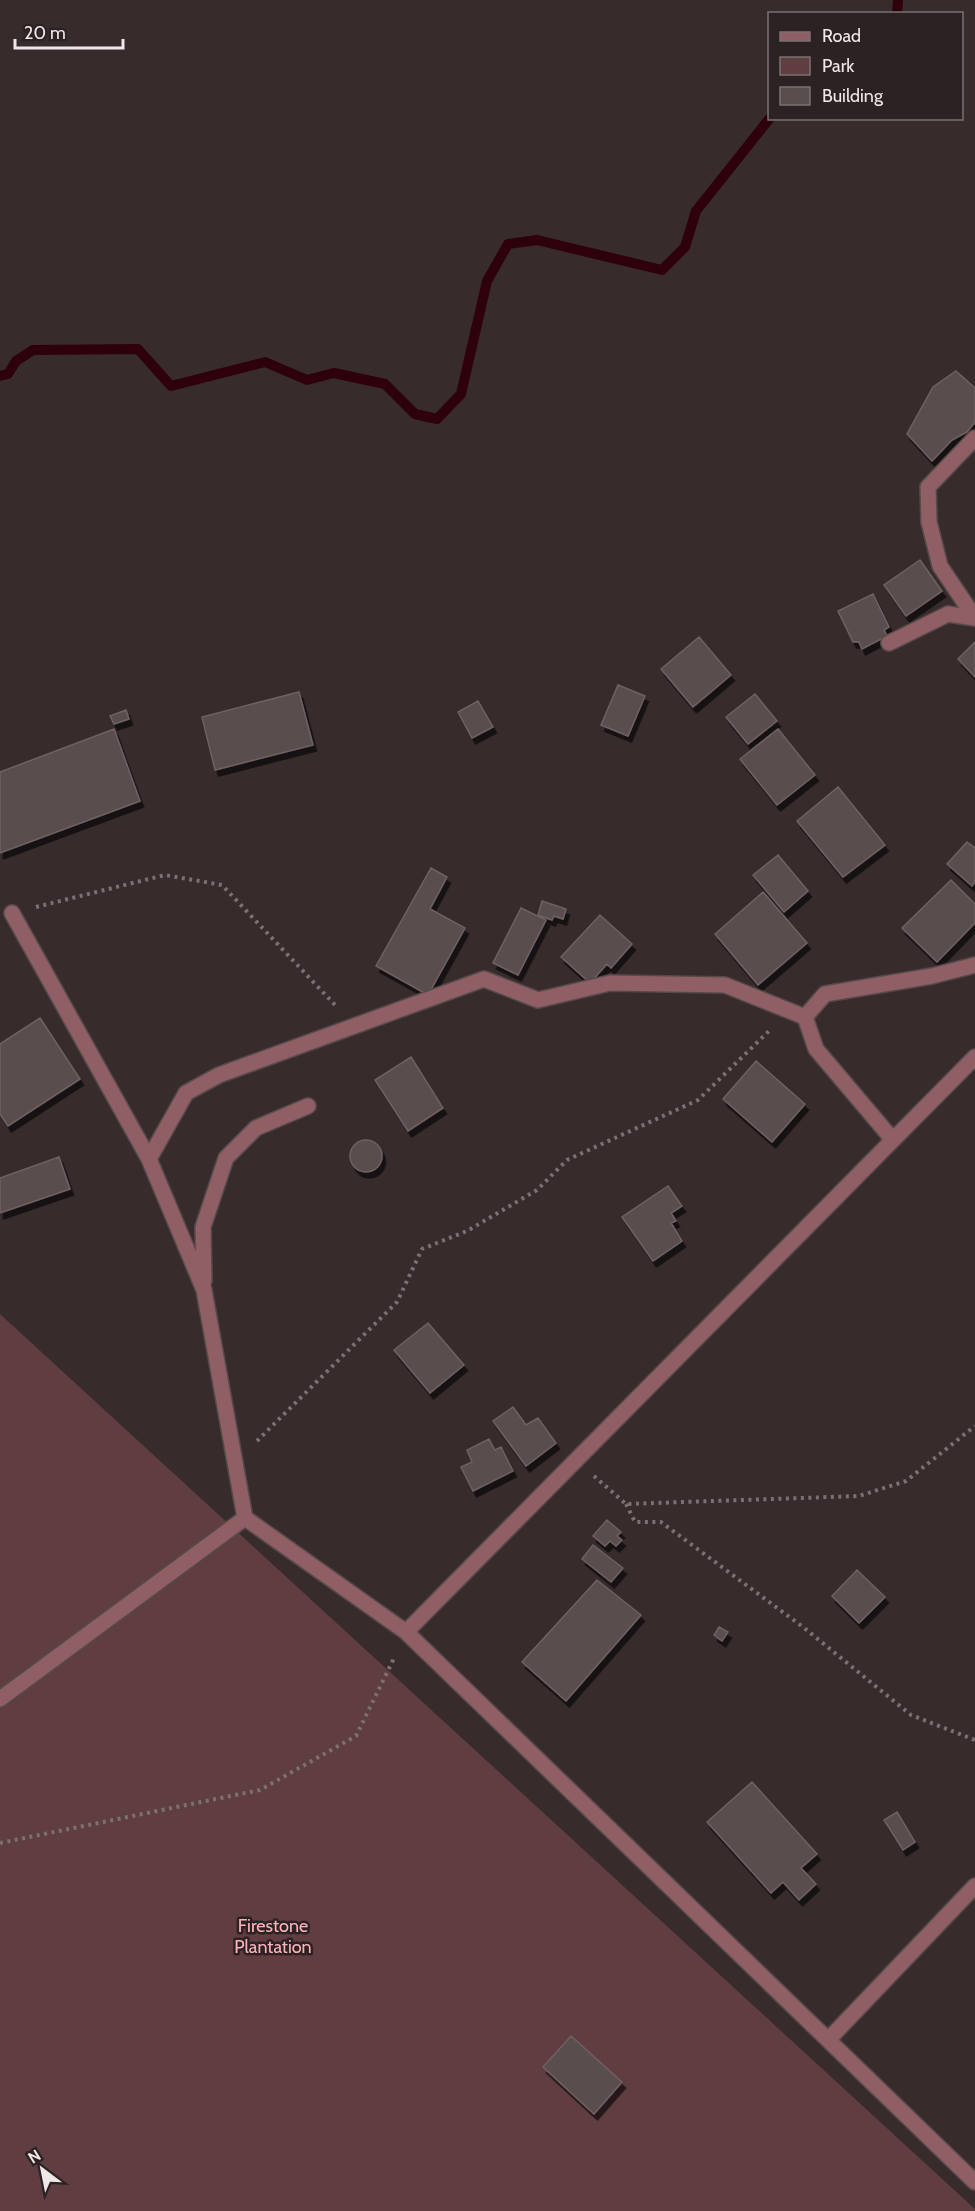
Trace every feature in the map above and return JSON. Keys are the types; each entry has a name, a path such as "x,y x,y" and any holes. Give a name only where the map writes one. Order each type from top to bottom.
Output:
{"street":[{"path":"889,643 948,614 975,618 940,566 929,522 928,487 975,438"},
{"path":"12,913 149,1159 204,1290"},
{"path":"805,1017 825,994 932,976 975,965"},
{"path":"149,1159 186,1094 219,1075 484,979 538,1000 610,983 725,985 805,1017"},
{"path":"805,1017 816,1049 893,1140"},
{"path":"406,1632 975,1057"},
{"path":"308,1106 256,1128 226,1158 203,1227 204,1290 244,1518 406,1632 974,2181"},
{"path":"0,1698 244,1518"},
{"path":"828,2040 975,1886"}],"path":[{"path":"12,913 165,875 222,885 341,1012"},
{"path":"235,1463 397,1302 422,1249 467,1231 537,1190 567,1160 698,1100 789,1011"},
{"path":"626,1504 859,1496 906,1481 975,1426"},
{"path":"577,1460 626,1504 634,1522 661,1522 803,1628 911,1715 975,1740"},
{"path":"0,1843 260,1790 356,1736 406,1632"}],"green space":[{"name":"Firestone Plantation","path":"0,1314 975,2209 975,2211 0,2211"}],"building":[{"path":"956,371 975,388 975,422 967,432 952,440 932,461 907,434 933,387"},
{"path":"920,560 942,591 906,616 884,585"},
{"path":"873,594 889,627 884,630 887,636 862,649 859,642 853,642 838,611"},
{"path":"699,637 731,675 693,707 661,669"},
{"path":"975,642 975,677 958,659"},
{"path":"618,685 645,696 628,736 601,725"},
{"path":"299,692 313,745 215,770 202,717"},
{"path":"755,694 777,721 748,744 726,717"},
{"path":"478,701 493,727 472,738 458,712"},
{"path":"126,710 129,719 114,724 110,716"},
{"path":"114,729 140,801 0,853 0,772"},
{"path":"778,729 815,775 777,805 740,759"},
{"path":"838,787 885,845 843,877 797,821"},
{"path":"967,842 975,848 975,882 972,886 947,864"},
{"path":"778,855 808,891 784,912 753,875"},
{"path":"431,868 447,877 430,909 465,928 428,995 376,966"},
{"path":"951,880 975,904 975,923 937,962 902,928"},
{"path":"763,892 807,943 758,985 715,934"},
{"path":"542,901 566,909 563,919 554,916 552,920 538,915"},
{"path":"521,908 546,920 518,975 493,963"},
{"path":"600,915 632,944 611,968 607,964 590,983 561,957"},
{"path":"40,1018 80,1079 8,1126 0,1114 0,1044"},
{"path":"411,1057 443,1108 408,1131 375,1080"},
{"path":"756,1061 805,1104 772,1142 723,1099"},
{"path":"366,1140 378,1144 382,1156 378,1168 366,1172 354,1168 350,1156 354,1144"},
{"path":"59,1157 70,1189 0,1213 0,1178"},
{"path":"668,1186 682,1206 671,1213 676,1221 671,1223 682,1241 653,1261 622,1217"},
{"path":"428,1323 464,1365 430,1393 394,1350"},
{"path":"513,1407 526,1425 538,1418 556,1443 526,1466 493,1421"},
{"path":"489,1439 495,1450 501,1447 513,1471 473,1491 461,1467 472,1462 467,1450"},
{"path":"607,1520 621,1532 617,1536 622,1540 616,1546 610,1541 605,1546 593,1536"},
{"path":"593,1545 623,1568 611,1582 582,1559"},
{"path":"857,1570 885,1597 859,1623 832,1596"},
{"path":"597,1580 641,1615 566,1701 522,1662"},
{"path":"719,1627 728,1632 722,1641 714,1635"},
{"path":"752,1782 817,1854 801,1868 816,1884 799,1900 783,1882 771,1893 707,1822"},
{"path":"897,1812 915,1842 903,1850 884,1820"},
{"path":"571,2036 622,2082 594,2114 543,2067"}],"waterway":[{"path":"897,12 898,0"},
{"path":"0,376 8,374 16,361 33,350 138,349 171,386 265,362 307,380 334,373 385,384 415,414 437,419 461,394 487,281 508,244 537,240 662,270 685,247 696,211 768,120"}]}
